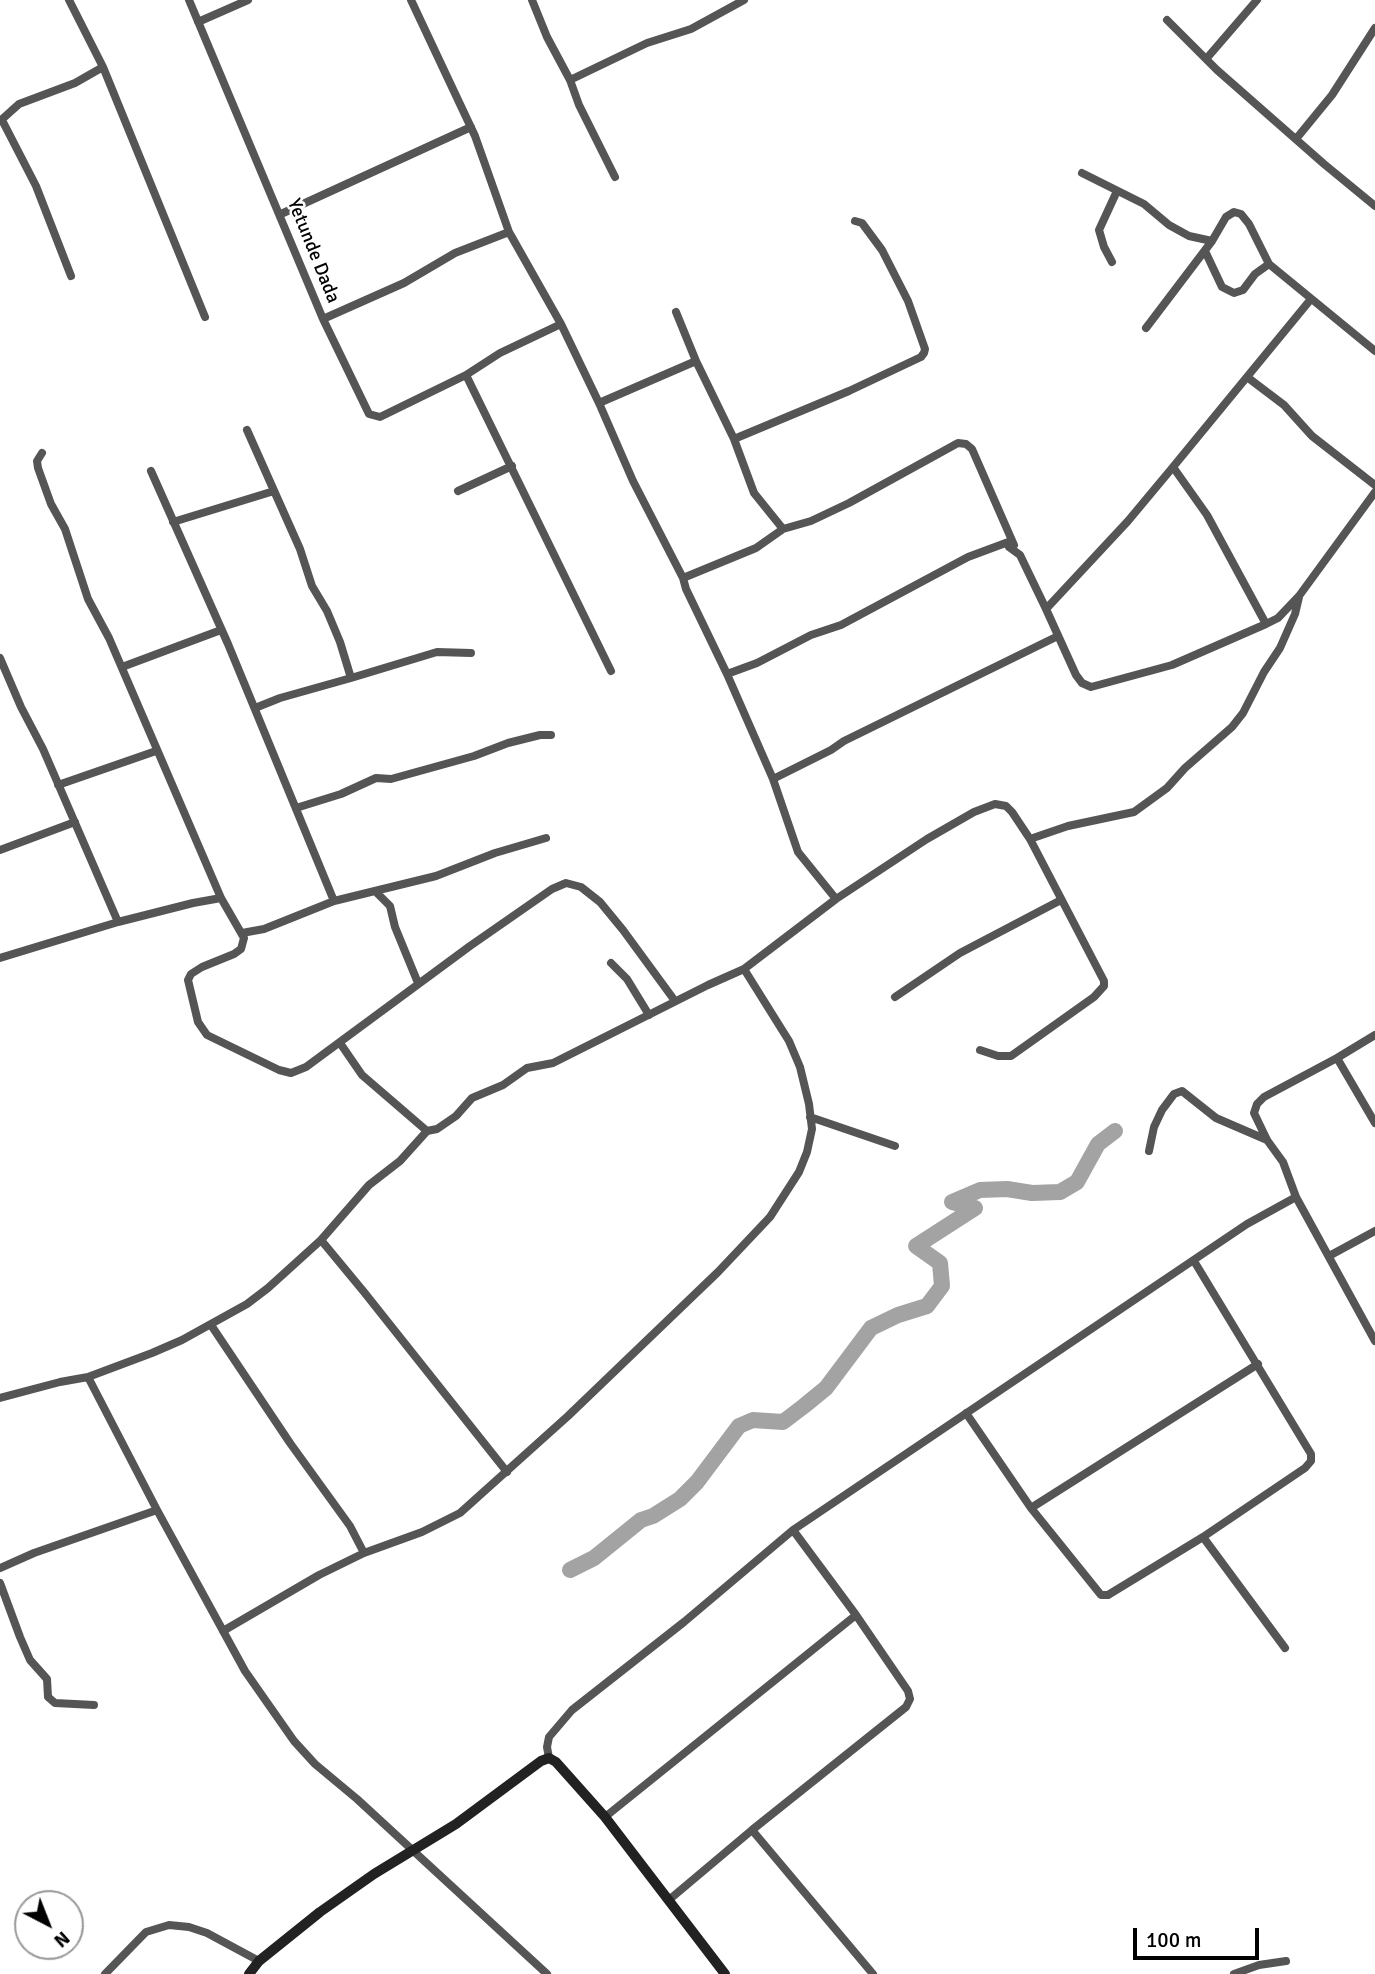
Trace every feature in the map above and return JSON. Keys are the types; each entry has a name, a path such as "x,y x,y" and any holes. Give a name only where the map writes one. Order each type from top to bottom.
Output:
{"street":[{"path":"69,0 103,67 205,317"},
{"name":"Yetunde Dada","path":"189,0 323,319 369,414 380,417 466,375"},
{"path":"198,22 248,0"},
{"path":"411,0 471,127 509,232 561,324 600,404 633,481 683,578 727,674 773,779 798,852 836,899"},
{"path":"532,0 547,37 615,177"},
{"path":"570,80 647,43 691,29 744,0"},
{"path":"1207,58 1258,0"},
{"path":"1167,20 1217,70 1374,203"},
{"path":"1296,139 1332,95 1375,28"},
{"path":"71,276 36,186 1,120 19,104 75,83 103,67"},
{"path":"281,214 471,127"},
{"path":"1082,173 1144,204 1169,225 1189,236 1212,241"},
{"path":"1112,262 1099,230 1117,191"},
{"path":"1146,328 1205,251 1226,217 1234,212 1241,214 1249,224 1269,264 1375,351"},
{"path":"734,439 849,391 921,357 924,353 925,349 908,302 882,250 863,223 855,221"},
{"path":"323,319 404,283 455,253 509,232"},
{"path":"1205,251 1222,287 1234,293 1243,290 1255,274 1269,264"},
{"path":"1046,609 1128,521 1311,299"},
{"path":"676,312 696,361 734,439 754,493 783,529"},
{"path":"561,324 500,353 466,375 611,671"},
{"path":"600,404 696,361"},
{"path":"1247,377 1284,405 1312,436 1375,485"},
{"path":"247,430 300,549 312,586 327,611 351,678"},
{"path":"683,578 756,548 783,529 849,503 958,443 966,444 972,449 1016,550 1076,675 1082,683 1091,687 1172,665 1278,618 1299,596 1375,492"},
{"path":"42,453 37,461 38,468 51,504 65,529 88,599 122,667 221,898 244,938 241,949 196,970 188,980 198,1022 208,1035 267,1065 291,1073 306,1067 418,983 552,889 566,884 581,887 600,902 675,1001"},
{"path":"458,491 512,466"},
{"path":"1173,467 1207,515 1266,624"},
{"path":"151,471 255,708 334,901"},
{"path":"173,522 274,491"},
{"path":"727,674 757,663 811,635 841,625 968,557 1011,541 1009,547 1016,550"},
{"path":"1030,839 1068,826 1134,812 1167,788 1185,768 1232,727 1243,713 1280,648 1295,614 1299,596"},
{"path":"122,667 221,630"},
{"path":"773,779 844,741 1058,636"},
{"path":"255,708 280,698 436,652 471,653"},
{"path":"0,658 118,922"},
{"path":"296,808 341,794 376,778 391,779 474,756 508,743 551,735"},
{"path":"58,785 156,751"},
{"path":"0,1398 88,1377 172,1344 211,1325 268,1288 321,1240 369,1185 400,1161 427,1131 437,1129 456,1116 472,1098 503,1085 527,1068 553,1063 675,1001 744,970 836,899 927,839 974,812 995,804 1006,806 1012,812 1030,839 1104,981 1104,986 1094,997 1011,1056 998,1056 981,1050"},
{"path":"0,850 75,822"},
{"path":"242,933 264,929 334,901 436,876 495,853 545,838"},
{"path":"376,892 390,906 395,927 418,983"},
{"path":"0,958 118,922 193,902 221,898"},
{"path":"895,997 960,953 1061,900"},
{"path":"611,963 627,979 649,1015"},
{"path":"223,1631 319,1575 460,1513 507,1472 754,1236 770,1217 799,1172 812,1129 800,1067 789,1041 744,970"},
{"path":"1375,1035 1259,1101 1254,1112 1267,1140 1283,1162 1296,1197 1375,1341"},
{"path":"340,1043 362,1075 427,1131"},
{"path":"1337,1058 1375,1123"},
{"path":"1149,1151 1154,1127 1162,1110 1174,1094 1182,1091 1216,1118 1267,1140"},
{"path":"810,1117 895,1146"},
{"path":"725,1974 605,1817 556,1762 549,1758 549,1737 572,1710 684,1622 793,1530 1247,1224 1296,1197"},
{"path":"1329,1256 1375,1231"},
{"path":"321,1240 507,1472"},
{"path":"966,1413 1031,1508 1101,1595 1108,1595 1203,1537 1305,1468 1311,1461 1308,1447 1195,1261"},
{"path":"211,1325 290,1443 350,1526 364,1553"},
{"path":"1031,1508 1258,1364"},
{"path":"88,1377 245,1671 294,1741 314,1764 547,1974"},
{"path":"0,1568 34,1553 157,1510"},
{"path":"670,1899 906,1707 910,1699 908,1691 856,1615 793,1530"},
{"path":"1203,1537 1285,1648"},
{"path":"0,1583 30,1660 47,1679 48,1697 55,1703 94,1704"},
{"path":"605,1817 856,1615"},
{"path":"248,1974 320,1912 374,1874 457,1824 541,1761 549,1758"},
{"path":"752,1830 873,1974"},
{"path":"105,1974 146,1932 169,1925 189,1927 207,1933 259,1962"},
{"path":"1234,1974 1259,1965 1286,1961"}],"waterway":[{"path":"570,1570 594,1558 641,1520 653,1516 680,1499 697,1482 739,1426 753,1420 783,1422 804,1406 826,1388 871,1328 898,1315 927,1306 942,1286 940,1263 916,1246 975,1208 952,1202 980,1190 1060,1192 1077,1182 1098,1144 1115,1131"}]}
